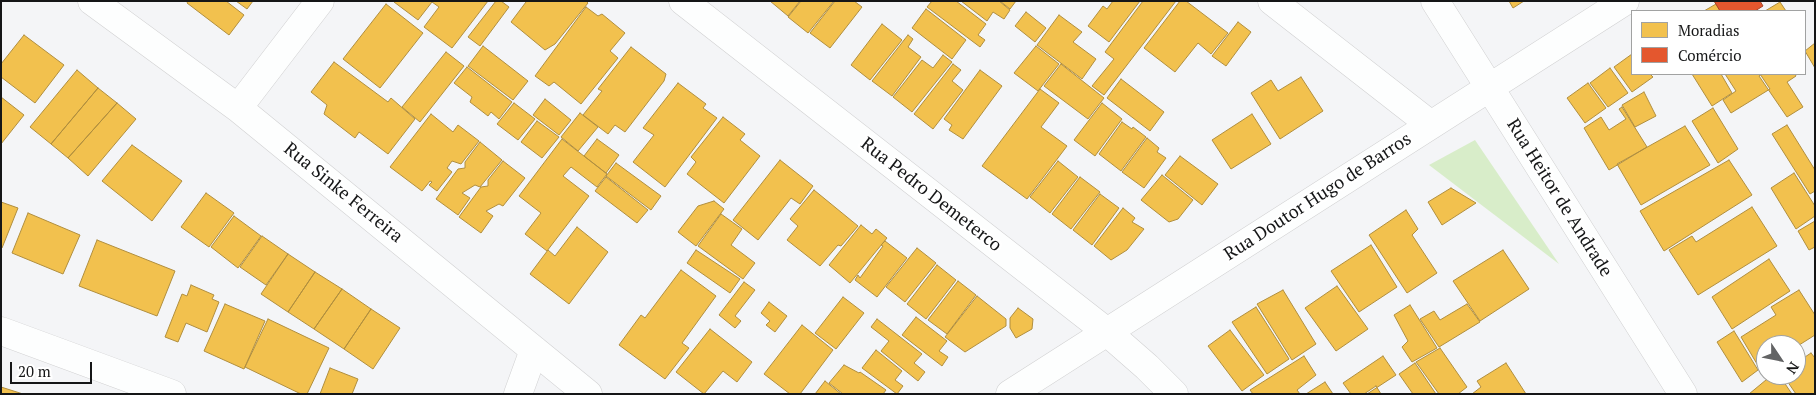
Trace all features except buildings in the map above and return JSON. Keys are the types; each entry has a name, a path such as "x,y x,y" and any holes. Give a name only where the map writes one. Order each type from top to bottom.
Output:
{"street":[{"name":"Rua Sinke Ferreira","path":"92,1 238,108 588,394"},
{"path":"238,108 320,1"},
{"name":"Rua Pedro Demeterco","path":"683,1 1107,332 1174,394"},
{"path":"1272,1 1431,125"},
{"name":"Rua Heitor de Andrade","path":"1435,1 1683,394"},
{"name":"Rua Doutor Hugo de Barros","path":"1010,394 1625,1"},
{"path":"1,331 172,394"},
{"path":"518,394 534,350"}],"green space":[{"path":"1475,140 1559,264 1429,165"}]}
